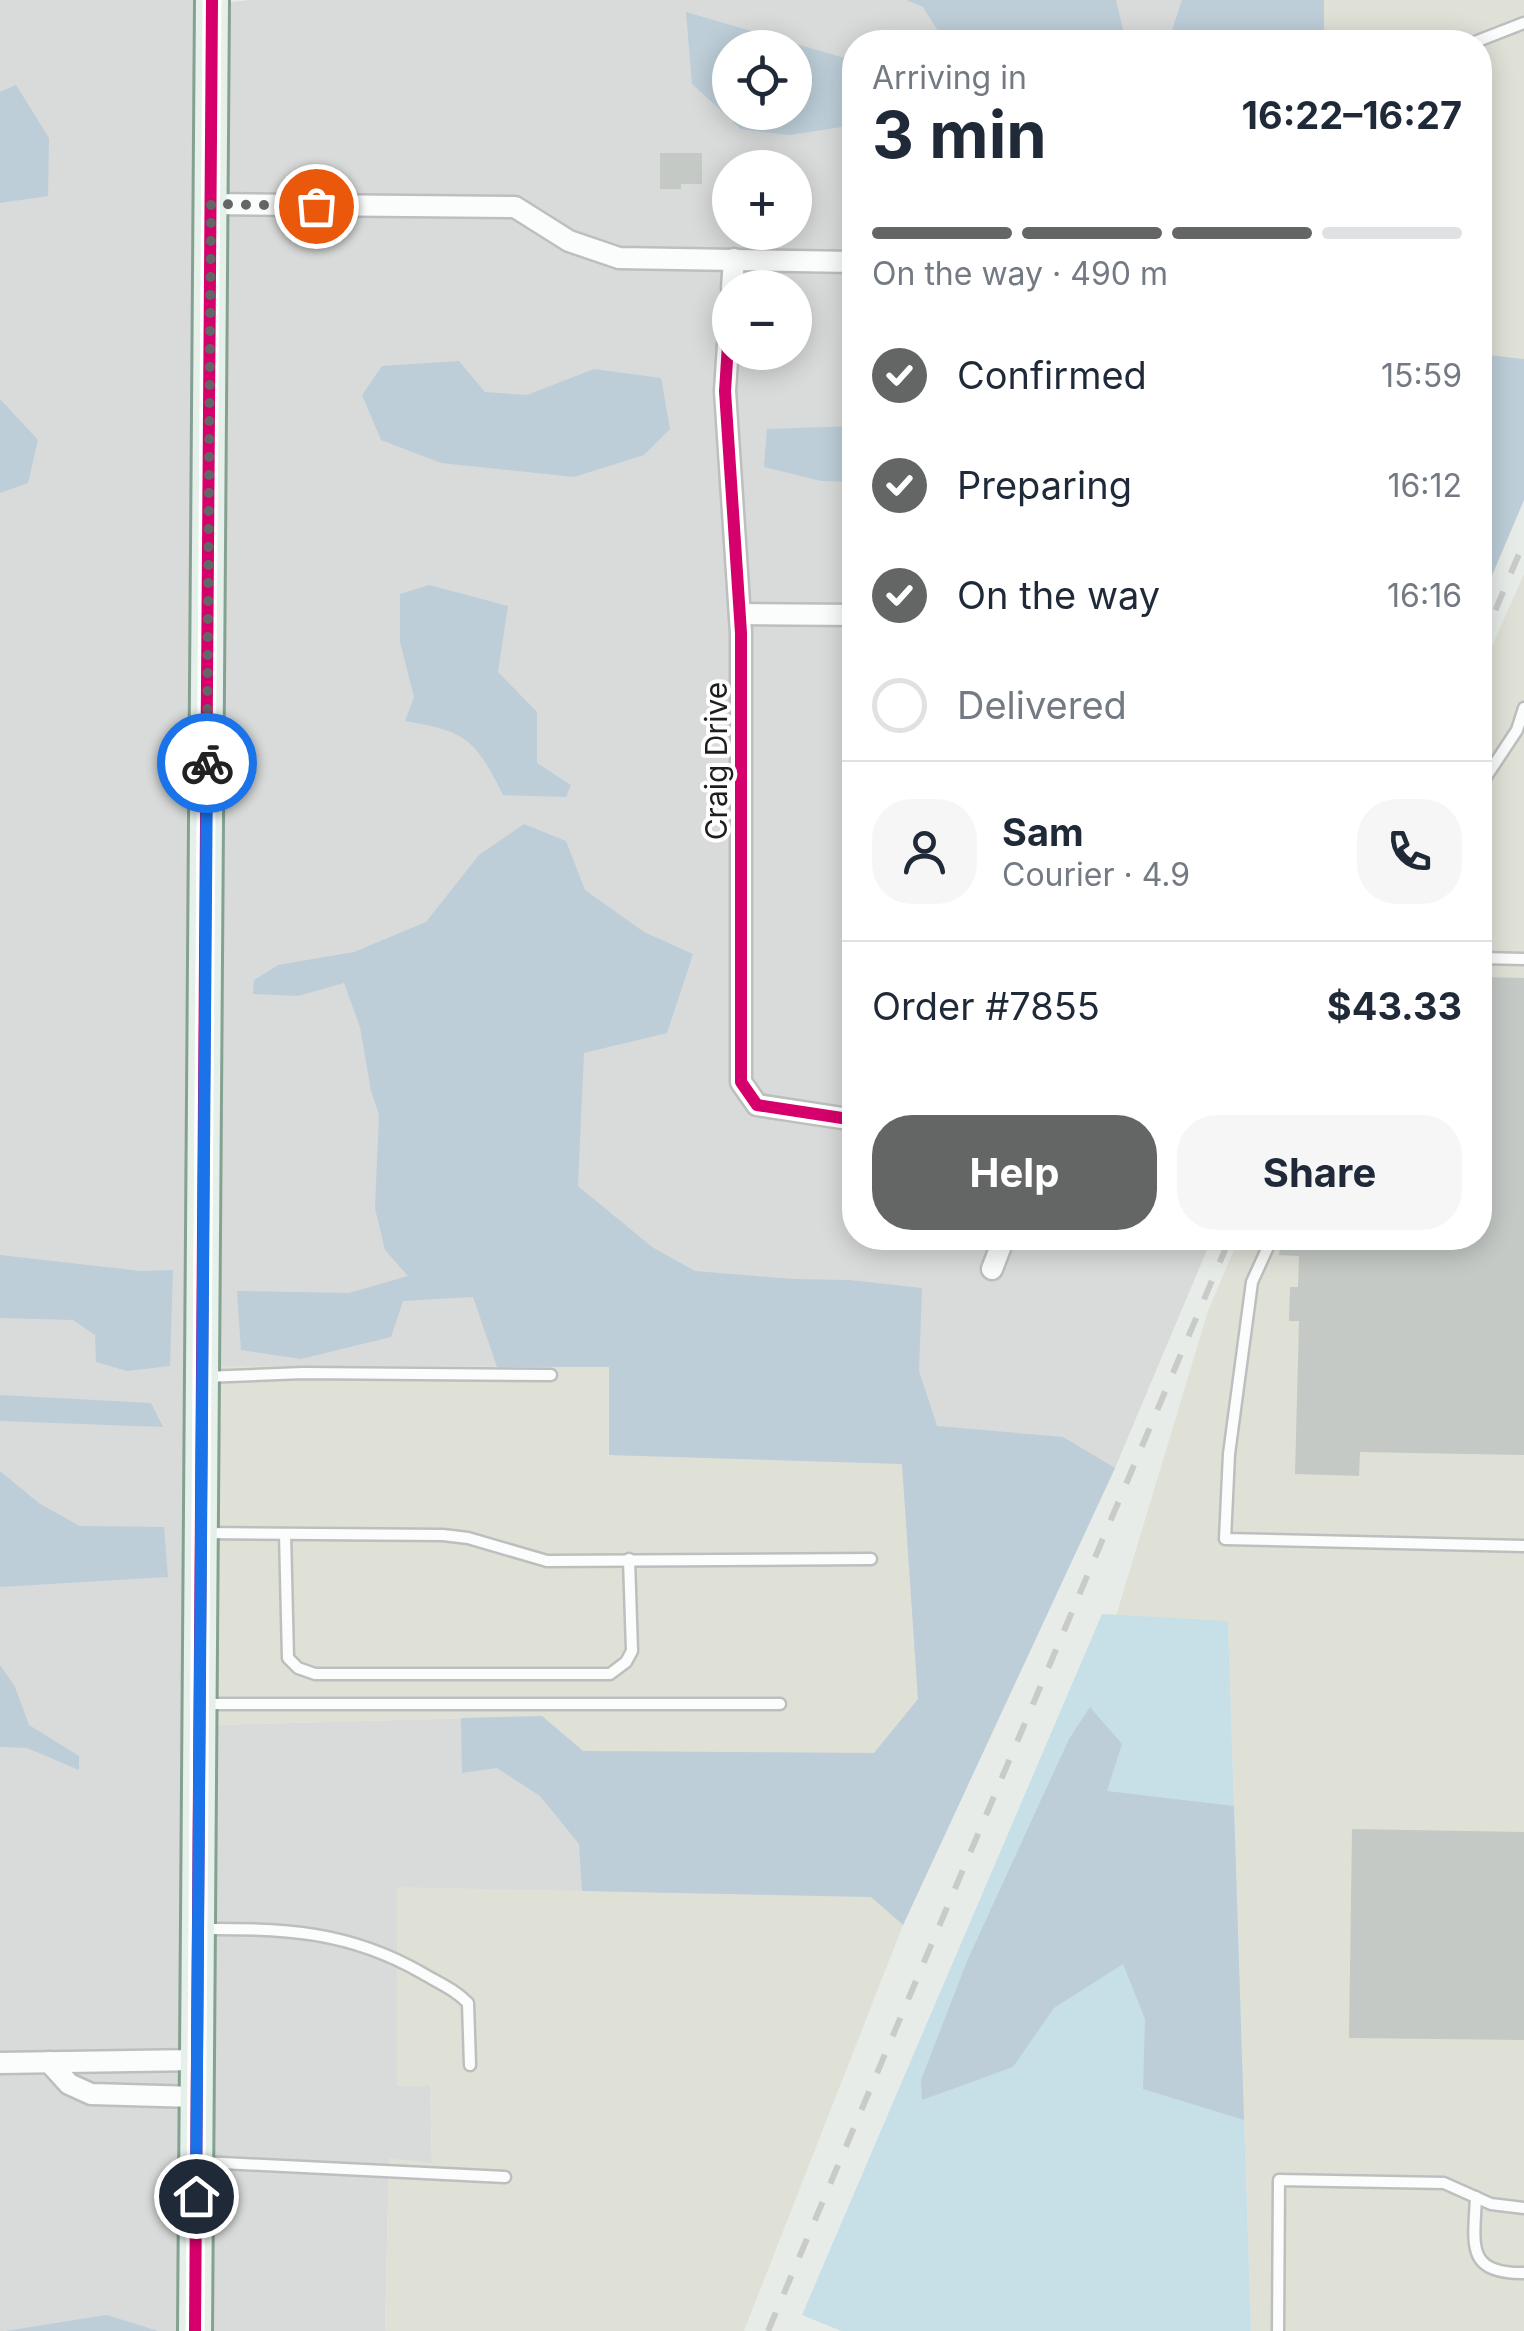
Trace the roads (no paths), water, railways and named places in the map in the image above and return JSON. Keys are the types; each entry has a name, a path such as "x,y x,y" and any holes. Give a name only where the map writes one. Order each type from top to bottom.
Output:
{"main road":[{"path":"195,2331 212,0"}],"street":[{"path":"211,204 515,208 569,241 619,258 842,262"},
{"path":"733,270 734,259"},
{"name":"Craig Drive","path":"726,370 740,614 741,1082 757,1105 842,1118"},
{"path":"740,614 842,615"},
{"path":"992,1269 999,1250"},
{"path":"0,2063 196,2060"},
{"path":"49,2062 70,2084 91,2094 196,2098"}],"lane":[{"path":"1492,35 1524,23"},
{"path":"1492,767 1516,730 1524,708"},
{"path":"1492,958 1524,959"},
{"path":"1267,1250 1252,1282 1229,1454 1224,1539 1524,1546"},
{"path":"203,1377 551,1375"},
{"path":"202,1533 444,1535 546,1560 870,1558"},
{"path":"285,1534 288,1658 298,1668 315,1674 610,1674 626,1662 632,1650 628,1559"},
{"path":"201,1704 780,1704"},
{"path":"200,1929 290,1931 371,1947 395,1958 454,1989 468,2003 470,2066"},
{"path":"196,2162 505,2177"},
{"path":"1278,2331 1280,2180 1444,2183 1505,2208 1524,2208"},
{"path":"1476,2198 1474,2244 1479,2256 1488,2269 1501,2274 1524,2273"}],"railway":[{"path":"1492,618 1524,542"},
{"path":"768,2331 1225,1250"}]}
